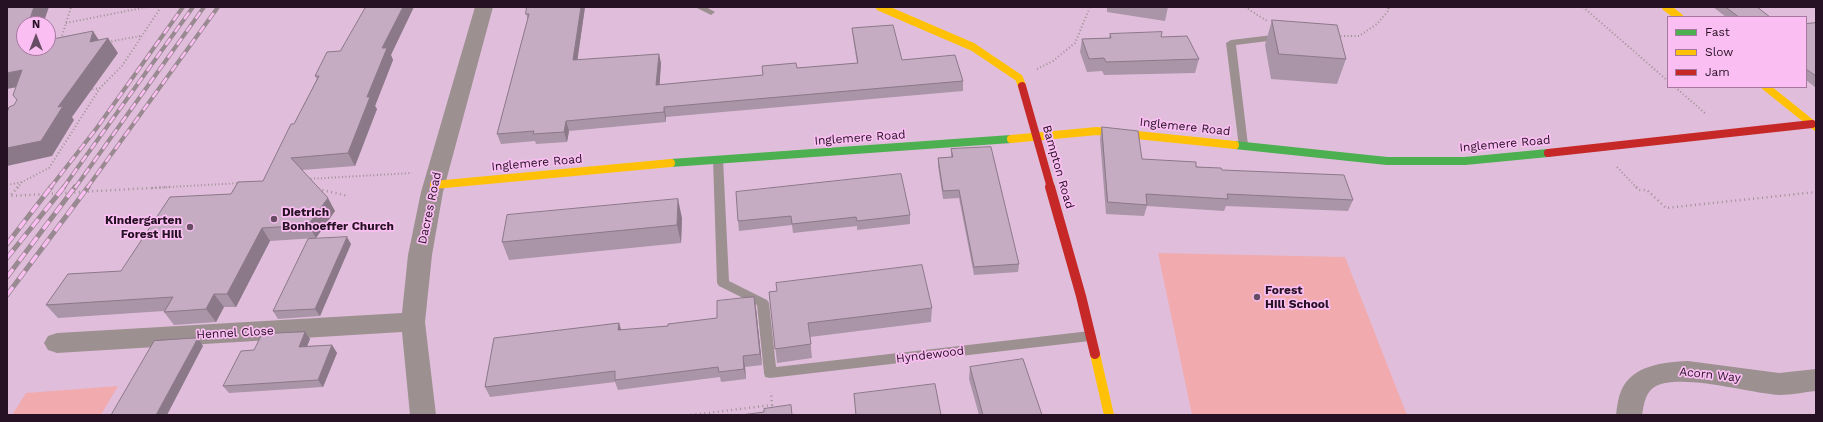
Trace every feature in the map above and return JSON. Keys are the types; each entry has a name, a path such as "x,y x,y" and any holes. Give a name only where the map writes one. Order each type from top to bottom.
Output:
{"street":[{"name":"Dacres Road","path":"423,415 413,322 420,255 436,178 484,7"},
{"path":"880,7 973,47 1018,78"},
{"path":"1666,7 1677,16"},
{"name":"Bampton Road","path":"1018,78 1037,136 1090,336 1109,415"},
{"path":"1767,88 1814,126"},
{"name":"Inglemere Road","path":"436,178 850,151 1097,131 1387,161 1465,161 1814,126"},
{"name":"Hennel Close","path":"57,343 413,322"},
{"name":"Acorn Way","path":"1630,415 1630,401 1634,390 1644,380 1657,374 1673,372 1698,373 1780,384 1816,380"}],"lane":[{"path":"699,7 711,12"},
{"path":"1243,145 1231,43 1291,36"},
{"path":"718,159 723,283 763,303 770,373"},
{"name":"Hyndewood","path":"770,373 1090,336"}],"path":[{"path":"60,44 71,7"},
{"path":"66,23 147,7"},
{"path":"7,185 22,182 49,168 100,88 122,66 140,36 161,7"},
{"path":"1018,78 1053,61 1075,43 1090,7"},
{"path":"1336,36 1359,36 1377,24 1389,10 1388,7"},
{"path":"1583,7 1667,80"},
{"path":"102,43 140,36"},
{"path":"85,91 100,88"},
{"path":"1676,88 1728,134"},
{"path":"1599,148 1639,190 1647,190 1666,208 1816,192"},
{"path":"305,179 436,178"},
{"path":"22,182 10,196 242,183"},
{"path":"314,188 348,196"},
{"path":"691,415 772,405 770,373"}],"shaded area":[{"path":"1158,253 1345,257 1407,415 1192,415"},
{"path":"118,386 101,415 12,415 26,393"}],"building":[{"path":"7,7 34,7 31,16 16,16 16,56 56,56 56,38 93,31 90,42 108,38 58,107 63,106 41,141 7,148 7,113 9,107 14,105 17,100 13,95 22,70 7,73"},
{"path":"366,7 403,7 382,48 387,48 367,97 370,97 348,153 291,158 328,198 308,225 262,228 227,294 214,294 206,309 164,312 173,297 46,305 68,274 121,271 170,197 231,194 238,182 263,181 291,124 294,124 319,76 315,76 327,52 340,51"},
{"path":"527,7 581,7 573,60 659,54 656,85 763,75 762,66 796,63 797,68 858,63 852,28 893,25 902,60 955,55 963,81 664,107 664,112 566,121 564,132 533,134 534,131 497,134 529,14 526,14"},
{"path":"1726,7 1757,7 1769,16 1738,16"},
{"path":"1272,20 1337,25 1346,59 1279,54"},
{"path":"1816,23 1816,76 1807,70 1807,24"},
{"path":"1162,32 1161,37 1187,36 1199,59 1106,62 1104,58 1089,59 1082,39 1111,38 1110,34"},
{"path":"1102,127 1138,131 1142,159 1196,162 1196,167 1221,168 1222,170 1344,175 1353,200 1227,194 1228,199 1146,194 1147,205 1108,202"},
{"path":"991,147 1019,264 974,267 959,190 943,191 938,158 953,157 951,149"},
{"path":"901,174 910,215 857,221 856,217 792,224 791,216 738,221 736,192"},
{"path":"678,199 677,225 502,242 507,215"},
{"path":"347,237 315,309 273,311 308,239"},
{"path":"922,265 932,308 808,323 811,344 775,349 769,292 777,291 776,283"},
{"path":"754,297 760,354 743,356 744,369 719,372 718,367 615,380 615,371 485,387 494,338 619,323 618,330 668,326 668,324 717,318 717,301"},
{"path":"305,332 299,347 332,345 318,380 223,386 241,351 254,350 262,334"},
{"path":"198,338 156,415 111,415 154,341"},
{"path":"1023,359 1042,415 983,415 970,367"},
{"path":"935,384 941,415 856,415 854,394"},
{"path":"791,405 792,415 741,415 764,412 764,409"}],"railway":[{"path":"50,188 96,129 183,7"},
{"path":"63,188 193,7"},
{"path":"75,188 204,7"},
{"path":"87,188 218,7"},
{"path":"7,244 51,187"},
{"path":"7,258 64,187"},
{"path":"7,277 75,187"},
{"path":"7,295 88,187"}],"traffic: fast":[{"path":"671,163 1011,139"},
{"path":"1235,145 1387,161 1465,161 1548,153"}],"traffic: slow":[{"path":"880,7 973,47 1019,78 1022,86"},
{"path":"1666,7 1678,16"},
{"path":"1767,88 1816,127"},
{"path":"1011,139 1097,131 1235,145"},
{"path":"434,185 671,163"},
{"path":"1095,354 1109,415"}],"traffic: jam":[{"path":"1022,86 1081,296 1095,354"},
{"path":"1548,153 1812,124"}],"place":[{"name":"Dietrich Bonhoeffer Church","path":"274,219"},
{"name":"Kindergarten Forest Hill","path":"190,227"},
{"name":"Forest Hill School","path":"1257,297"}]}
